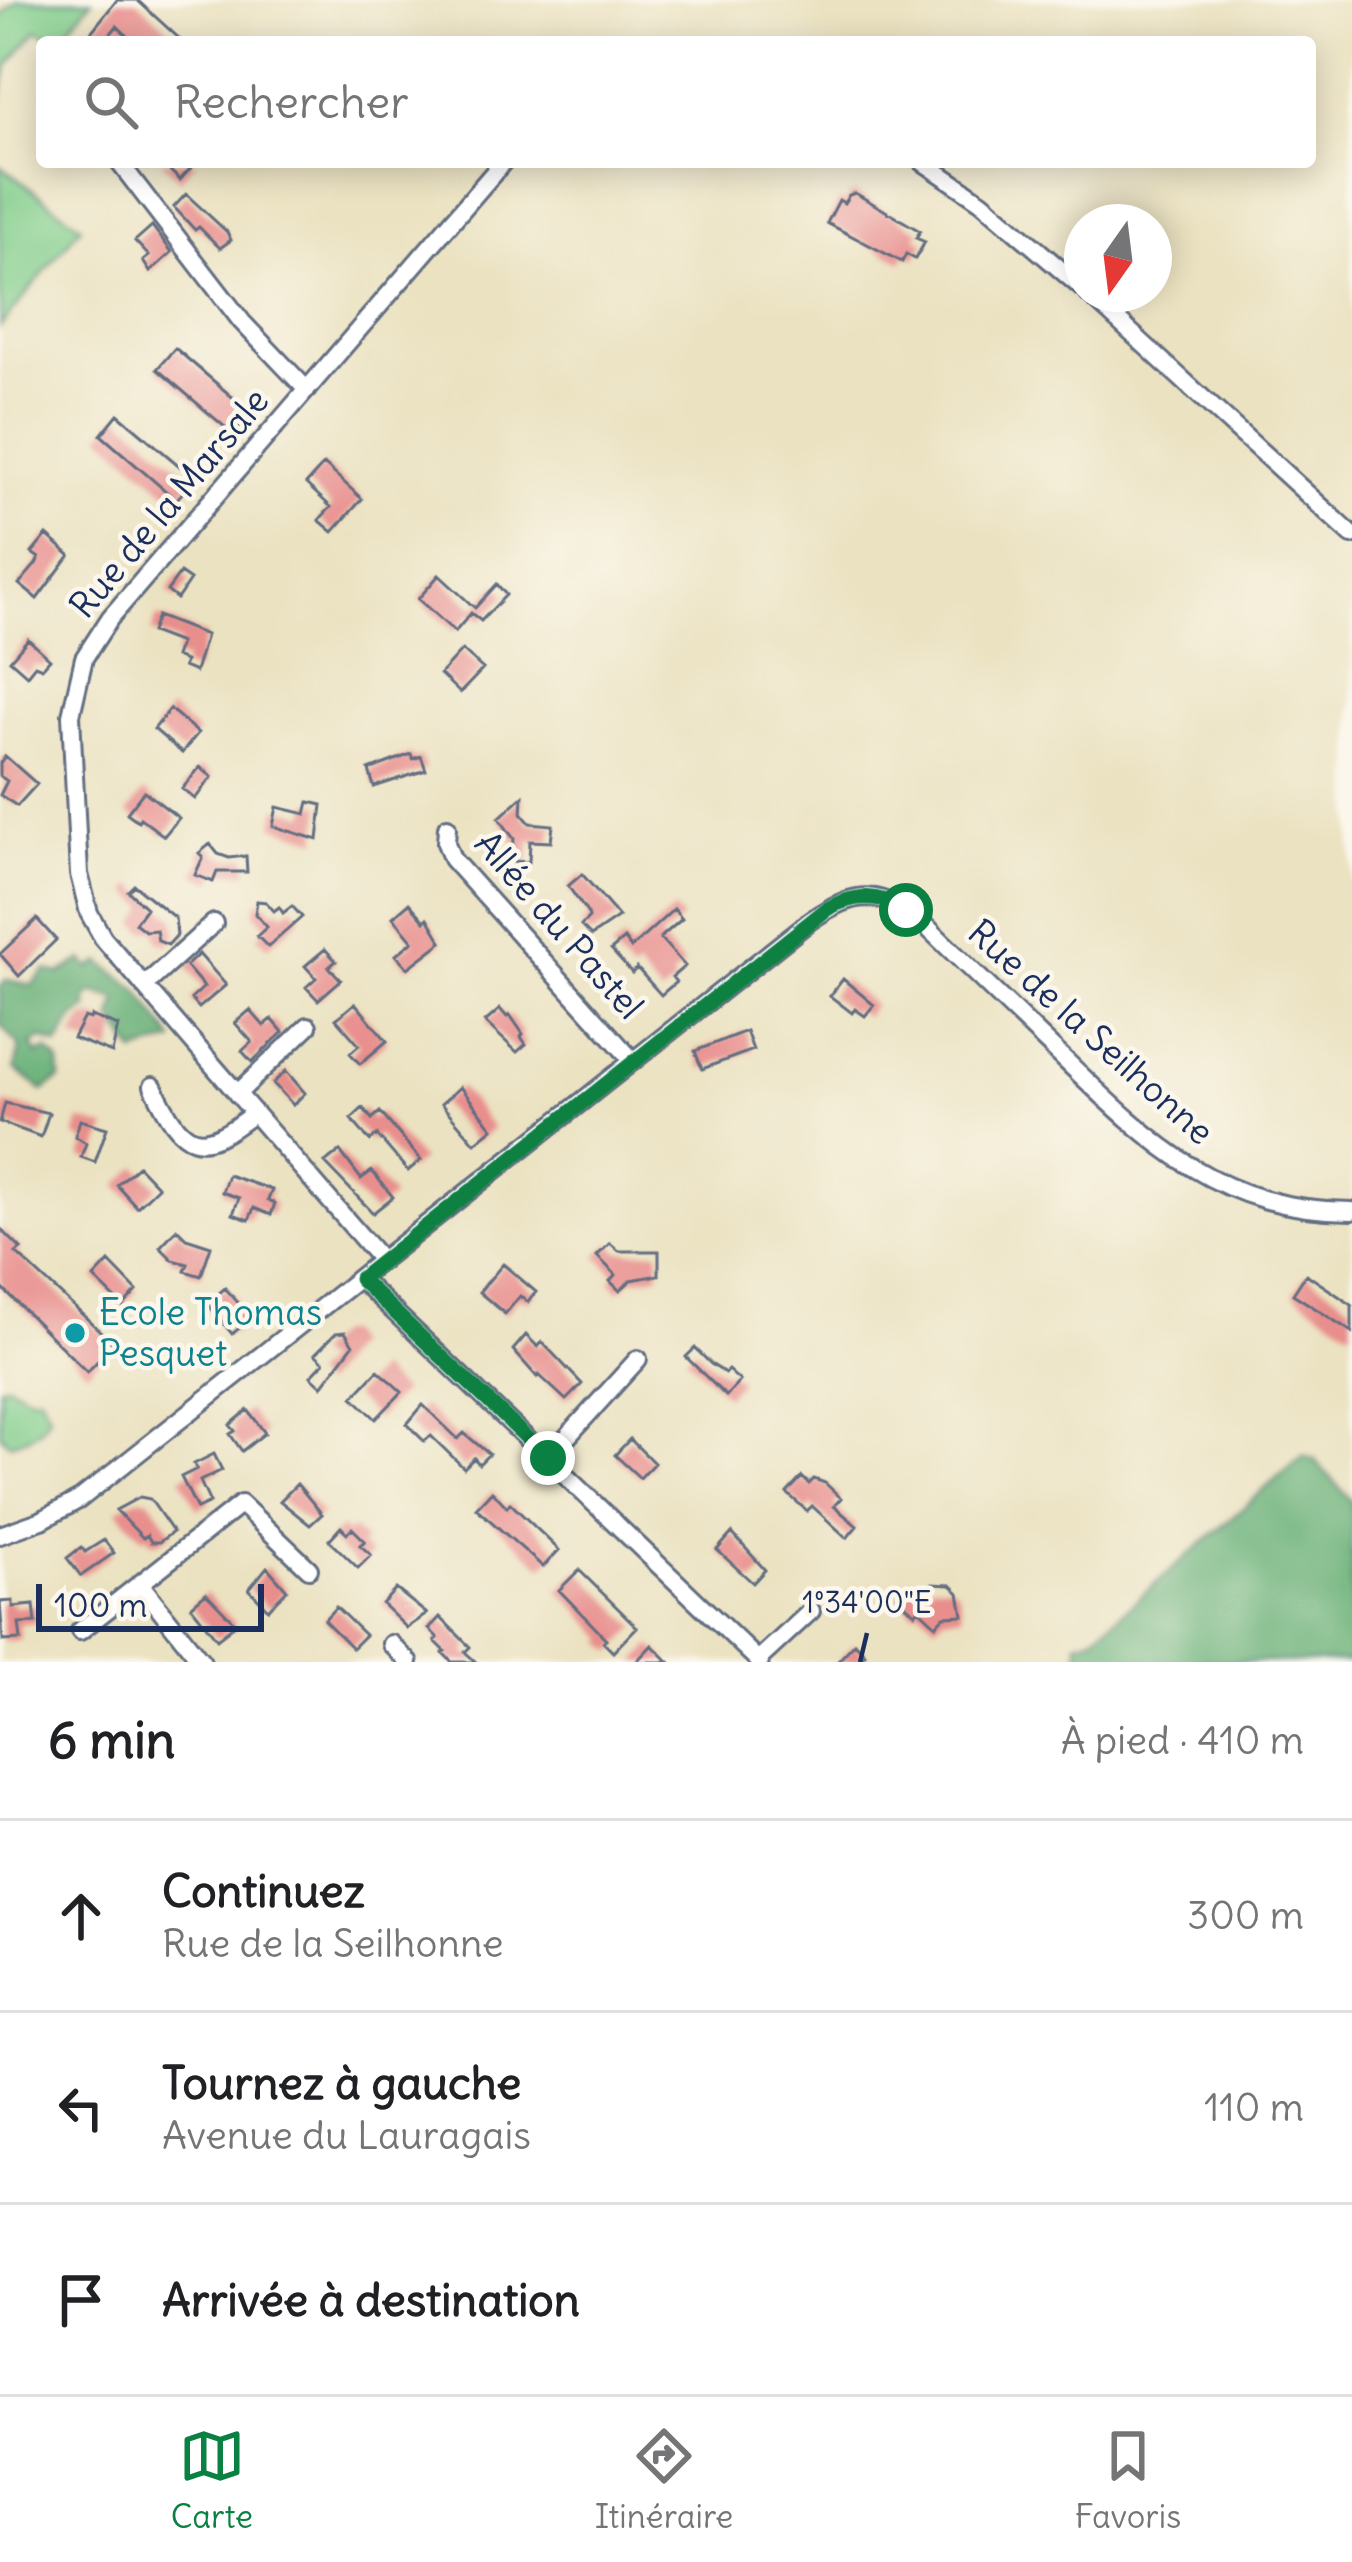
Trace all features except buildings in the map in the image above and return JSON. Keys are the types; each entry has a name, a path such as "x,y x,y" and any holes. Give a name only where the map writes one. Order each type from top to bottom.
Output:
{"street":[{"path":"124,168 242,322 307,390"},
{"name":"Rue de la Marsale","path":"382,1261 103,938 83,894 71,736 78,677 110,618 498,168"},
{"path":"932,168 982,202 1064,273"},
{"path":"1108,312 1352,535"},
{"name":"Allée du Pastel","path":"447,827 452,859 633,1061"},
{"name":"Rue de la Seilhonne","path":"0,1535 80,1499 827,909 858,896 890,901 924,924 1125,1118 1189,1169 1257,1199 1352,1211"},
{"path":"144,986 214,922"},
{"path":"237,1094 308,1026"},
{"path":"153,1086 180,1130 203,1142 215,1142 254,1113"},
{"path":"360,1279 759,1661 811,1611"},
{"path":"548,1458 638,1359"},
{"path":"80,1631 241,1504 309,1569"},
{"path":"141,1585 202,1662"},
{"path":"391,1644 410,1662"}],"green space":[{"path":"18,0 92,0 62,36 37,30 8,65 0,105 0,16"},
{"path":"0,166 81,226 0,327"},
{"path":"83,960 90,968 101,962 138,990 174,1041 135,1053 112,1017 118,1000 92,992 86,1000 88,1009 75,1017 58,1045 41,1038 32,1045 37,1055 47,1050 59,1062 60,1079 43,1091 15,1069 20,1047 0,1024 0,987 6,980 32,985 46,970 59,974"},
{"path":"8,1384 29,1396 39,1395 49,1414 33,1434 9,1443 0,1434 0,1386"},
{"path":"1303,1456 1315,1460 1352,1502 1352,1662 1080,1661 1078,1642 1094,1637"}],"place":[{"name":"Ecole Thomas Pesquet","path":"75,1333"}],"route":[{"path":"548,1458 360,1279 827,909 858,896 890,901 906,910"}]}
